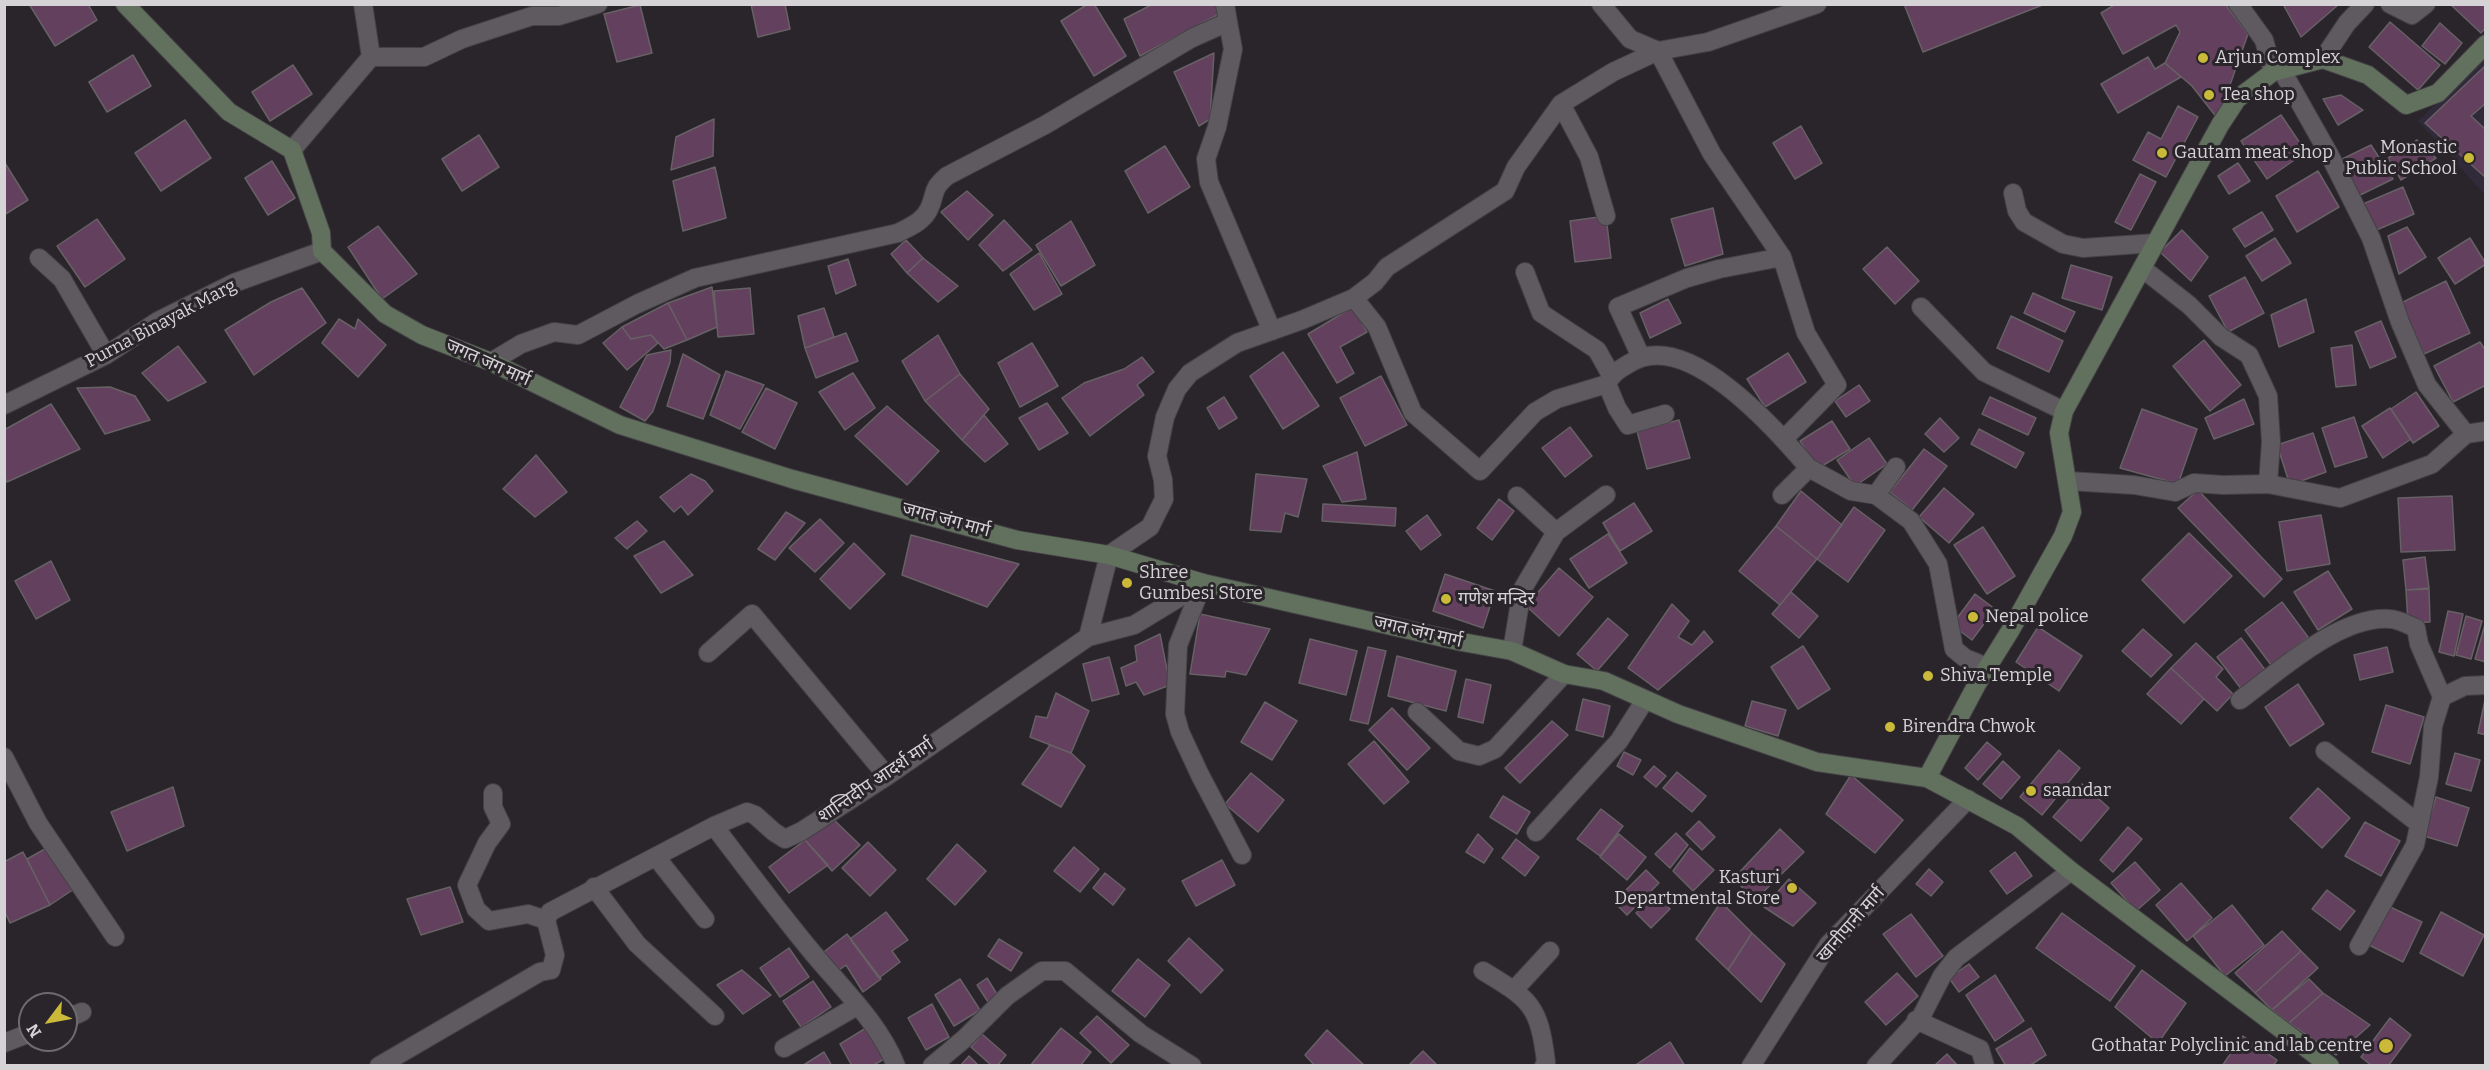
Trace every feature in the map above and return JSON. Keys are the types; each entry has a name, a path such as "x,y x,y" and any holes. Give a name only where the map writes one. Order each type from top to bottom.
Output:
{"street":[{"path":"125,4 229,112 292,150 321,233 321,251"},
{"path":"292,150 371,57 363,4"},
{"path":"371,57 424,57 462,39 532,16 560,16 598,4"},
{"path":"1601,4 1630,39 1658,51 1712,153 1782,257 1806,333 1837,385 1784,439"},
{"path":"1088,637 1109,555 1150,527 1164,499 1163,480 1156,456 1165,417 1177,389 1190,373 1237,344 1354,298 1375,282 1387,267 1505,191 1516,167 1562,105 1613,72 1658,51 1708,42 1817,4"},
{"path":"2238,4 2264,40 2277,70 2330,156 2371,238 2400,322 2427,385 2466,434"},
{"path":"2323,59 2347,23 2365,4"},
{"path":"2390,4 2412,15 2426,4"},
{"path":"491,362 521,344 554,332 578,335 637,304 695,278 898,233 918,223 928,210 934,187 946,176 1046,125 1192,38 1226,13 1233,49 1217,127 1206,159 1209,182 1272,331"},
{"path":"1927,778 2062,536 2072,512 2059,433 2064,411 2220,125 2237,99 2277,70 2323,59 2368,75 2406,105 2438,93 2486,44"},
{"path":"1562,105 1589,157 1606,216"},
{"path":"2013,193 2017,211 2024,222 2063,244 2083,248 2155,243"},
{"name":"जगत जंग मार्ग","path":"321,251 385,314 422,334 491,362 620,425 792,479 1017,540 1109,555 1203,583 1462,642 1512,651 1564,674 1604,681 1678,714 1817,762 1927,778 2016,826 2071,871 2330,1065"},
{"name":"Purna Binayak Marg","path":"4,405 106,355 158,321 234,282 321,251"},
{"path":"1641,357 1618,307 1719,268 1782,257"},
{"path":"39,258 62,279 106,355"},
{"path":"2142,269 2189,305 2221,337 2249,356 2268,396 2271,442 2268,484"},
{"path":"1525,272 1541,313 1598,350 1617,408 1628,425 1665,414"},
{"path":"1354,298 1377,327 1413,413 1480,471 1535,412 1557,399 1609,380 1641,357 1680,358 1734,390 1784,439 1809,468 1851,490 1876,495 1911,521 1938,564 1953,649 1965,658 1988,668"},
{"path":"1921,307 1984,372 2064,411"},
{"path":"2068,481 2134,485 2175,492 2194,483 2268,484 2340,498 2432,464 2466,434 2486,431"},
{"path":"1876,495 1896,467"},
{"path":"1782,495 1809,468"},
{"path":"1512,651 1522,590 1556,532 1606,495"},
{"path":"1517,496 1556,532"},
{"path":"1203,583 1178,645 1175,714 1180,732 1200,775 1242,855"},
{"name":"शान्तिदीप आदर्श मार्ग","path":"546,920 550,912 594,887 714,826 747,812 755,815 785,839 802,831 887,776 1088,637 1134,625 1203,583"},
{"path":"708,653 752,614 887,776"},
{"path":"2240,700 2302,652 2355,623 2390,618 2416,628 2419,644 2442,697 2433,726 2429,777 2415,845 2359,946"},
{"path":"1418,712 1459,751 1479,756 1495,748 1564,674"},
{"path":"2442,697 2465,686 2486,685"},
{"path":"1536,832 1619,741 1645,699"},
{"path":"2325,751 2418,823"},
{"path":"4,757 38,823 115,937"},
{"path":"386,1064 540,972 550,970 555,955 546,920 528,914 489,921 476,909 467,885 486,843 501,824 494,807 493,793"},
{"name":"खानीपानी मार्ग","path":"1751,1065 1828,945 1968,799"},
{"path":"714,826 799,936 874,1023 888,1045 896,1065"},
{"path":"656,857 705,919"},
{"path":"1876,1065 1921,1017 1942,976 1956,958 2071,871"},
{"path":"594,887 637,944 715,1016"},
{"path":"1514,990 1550,951"},
{"path":"932,1065 964,1040 1007,996 1042,971 1065,971 1141,1034 1192,1065"},
{"path":"1483,971 1514,990 1529,1003 1542,1027 1546,1062 1544,1065"},
{"path":"784,1048 857,1006"},
{"path":"1916,1020 1980,1049 1985,1065"}],"shaded area":[{"name":"Monastic Public School","path":"2485,60 2485,195 2418,121 2480,61"}],"building":[{"path":"29,4 88,4 97,20 55,46"},
{"path":"751,4 785,4 790,29 758,37"},
{"path":"1088,4 1094,4 1126,56 1094,76 1061,21"},
{"path":"1153,4 1220,4 1223,12 1140,56 1124,19"},
{"path":"1904,4 2045,4 1923,52"},
{"name":"Arjun Complex","path":"2116,4 2225,4 2248,34 2218,119 2192,86 2165,63 2180,32 2176,25 2123,54 2101,13"},
{"path":"2287,4 2338,5 2301,37 2284,6"},
{"path":"2450,4 2486,4 2486,27 2481,33"},
{"path":"640,5 652,53 617,62 604,14"},
{"path":"2390,22 2440,65 2418,90 2369,47"},
{"path":"2440,23 2462,43 2445,64 2422,46"},
{"path":"1214,53 1210,119 1199,126 1174,72"},
{"path":"133,55 151,86 107,112 89,82"},
{"path":"2148,57 2155,69 2165,63 2181,77 2118,113 2101,84"},
{"path":"293,65 312,94 270,121 252,92"},
{"name":"Monastic Public School","path":"2485,66 2486,103 2471,116 2486,130 2486,178 2425,123"},
{"path":"2341,95 2363,110 2338,125 2323,99"},
{"path":"2178,106 2198,117 2166,177 2133,160 2148,132 2161,139"},
{"path":"2281,115 2306,152 2267,179 2241,141"},
{"path":"714,119 713,156 671,170 676,137"},
{"path":"185,120 211,158 161,191 135,153"},
{"path":"1801,126 1822,163 1795,179 1773,143"},
{"path":"479,135 499,167 462,191 442,159"},
{"path":"2417,140 2436,158 2401,180 2388,158"},
{"path":"2371,145 2393,179 2356,197 2334,163"},
{"path":"1165,146 1190,187 1148,213 1125,171"},
{"path":"272,161 295,198 268,215 245,178"},
{"path":"2238,163 2250,181 2229,194 2218,176"},
{"path":"4,164 28,200 4,215"},
{"path":"715,167 726,218 683,231 673,181"},
{"path":"2318,171 2339,207 2297,232 2276,196"},
{"path":"2140,174 2156,182 2131,230 2115,222"},
{"path":"2403,187 2414,214 2374,231 2363,204"},
{"path":"967,191 993,215 968,240 941,212"},
{"path":"1713,208 1723,254 1685,266 1671,219"},
{"path":"2262,212 2273,230 2245,247 2233,229"},
{"path":"1606,216 1611,258 1575,262 1570,221"},
{"path":"97,219 125,259 85,287 57,246"},
{"path":"1004,220 1032,250 1003,271 979,245"},
{"path":"1071,221 1095,265 1061,286 1036,245"},
{"path":"378,226 417,274 382,299 348,247"},
{"path":"2407,227 2426,257 2399,274 2388,236"},
{"path":"2182,230 2208,257 2191,281 2160,252"},
{"path":"2275,238 2291,263 2262,281 2246,256"},
{"path":"2470,238 2486,264 2455,284 2438,258"},
{"path":"906,240 923,258 907,273 891,254"},
{"path":"1887,247 1919,281 1895,304 1863,269"},
{"path":"1039,253 1062,294 1034,310 1010,274"},
{"path":"923,258 958,286 938,302 907,273"},
{"path":"848,259 856,285 836,294 828,266"},
{"path":"2071,265 2112,277 2102,310 2062,298"},
{"path":"2245,277 2264,313 2228,332 2209,296"},
{"path":"2446,281 2470,333 2424,354 2401,303"},
{"path":"712,287 717,327 687,340 668,303"},
{"path":"302,288 326,323 254,375 225,330 271,302"},
{"path":"750,288 754,334 718,337 714,291"},
{"path":"2033,293 2075,312 2065,332 2024,313"},
{"path":"1668,299 1681,323 1650,338 1640,313"},
{"path":"2306,299 2314,332 2279,347 2271,315"},
{"path":"668,303 687,340 664,349 651,335 631,339 622,327"},
{"path":"1353,307 1367,332 1340,347 1354,373 1337,383 1308,334"},
{"path":"824,308 834,337 805,348 798,316"},
{"path":"2011,316 2063,341 2049,372 1997,348"},
{"path":"339,319 355,329 358,319 386,345 358,377 322,343"},
{"path":"2381,321 2396,357 2370,368 2355,332"},
{"path":"622,327 631,339 651,335 658,343 627,370 603,343"},
{"path":"846,333 858,361 816,378 805,348"},
{"path":"938,335 960,374 925,401 902,361"},
{"path":"2204,340 2241,385 2210,411 2173,366"},
{"path":"2480,342 2486,351 2486,385 2453,402 2434,366"},
{"path":"1032,343 1058,386 1020,407 998,363"},
{"path":"2352,345 2356,385 2336,387 2331,348"},
{"path":"178,346 206,382 168,401 142,373"},
{"path":"671,350 670,362 653,411 645,421 620,407 647,355"},
{"path":"1283,352 1319,406 1283,429 1250,376"},
{"path":"1788,353 1806,382 1765,407 1747,379"},
{"path":"683,354 720,375 703,419 667,406"},
{"path":"1142,357 1154,372 1137,385 1144,395 1090,436 1062,398 1084,383 1124,369"},
{"path":"726,371 764,385 740,429 710,415"},
{"path":"853,373 875,408 845,430 819,392"},
{"path":"960,374 989,409 962,440 925,401"},
{"path":"1381,376 1407,425 1365,446 1340,398"},
{"path":"1859,385 1870,401 1846,417 1835,401"},
{"path":"110,387 135,396 150,420 105,434 77,388"},
{"path":"766,388 797,403 775,449 742,432"},
{"path":"2416,392 2439,426 2413,443 2391,409"},
{"path":"1224,397 1237,418 1219,429 1207,408"},
{"path":"1990,397 2036,418 2028,435 1982,414"},
{"path":"2244,399 2254,424 2214,439 2205,418"},
{"path":"1047,403 1068,433 1039,450 1019,418"},
{"path":"51,404 80,449 7,482 4,476 4,430"},
{"path":"887,406 939,451 907,485 855,436"},
{"path":"2390,408 2411,439 2383,458 2362,426"},
{"path":"2142,409 2197,429 2178,484 2120,468"},
{"path":"984,415 1008,444 985,462 962,440"},
{"path":"2354,417 2367,457 2335,467 2322,428"},
{"path":"1940,418 1959,438 1944,452 1925,434"},
{"path":"1679,420 1690,458 1647,469 1637,431"},
{"path":"1832,421 1850,449 1817,469 1800,441"},
{"path":"1570,427 1592,456 1565,477 1542,448"},
{"path":"1979,429 2024,453 2016,468 1971,444"},
{"path":"2313,433 2326,472 2290,485 2277,445"},
{"path":"1869,438 1887,464 1855,486 1837,460"},
{"path":"1924,449 1947,466 1912,510 1890,492"},
{"path":"1357,452 1366,499 1342,502 1323,466"},
{"path":"536,455 567,492 535,517 503,489"},
{"path":"691,474 705,481 713,491 688,515 681,506 674,512 660,497"},
{"path":"1256,474 1307,479 1298,517 1285,513 1281,532 1250,530"},
{"path":"1944,488 1974,514 1949,543 1919,517"},
{"path":"2198,490 2282,579 2264,597 2178,508"},
{"path":"1801,491 1842,525 1817,559 1776,526"},
{"path":"2452,496 2455,550 2401,552 2398,498"},
{"path":"1499,499 1514,511 1492,540 1477,528"},
{"path":"1634,503 1652,531 1620,551 1603,523"},
{"path":"1323,504 1396,508 1395,526 1322,521"},
{"path":"1854,507 1885,530 1848,582 1817,559"},
{"path":"786,512 805,523 775,560 758,549"},
{"path":"1427,515 1441,535 1421,550 1406,531"},
{"path":"2321,515 2330,564 2287,571 2279,522"},
{"path":"820,519 844,543 815,572 789,548"},
{"path":"637,521 647,531 627,549 615,538"},
{"path":"1776,526 1817,559 1780,605 1739,571"},
{"path":"1983,527 2015,576 1987,594 1954,545"},
{"path":"2189,533 2232,576 2184,623 2142,580"},
{"path":"1608,534 1627,563 1589,588 1570,559"},
{"path":"911,535 1019,564 987,607 902,575"},
{"path":"664,541 693,575 661,593 634,556"},
{"path":"854,543 885,574 850,609 820,579"},
{"path":"2425,557 2429,588 2406,590 2403,560"},
{"path":"51,561 70,600 36,619 15,581"},
{"path":"1559,568 1593,597 1559,636 1526,606"},
{"path":"2328,571 2352,609 2318,630 2294,592"},
{"path":"1445,574 1495,591 1483,628 1433,611"},
{"path":"2429,589 2430,622 2408,623 2406,590"},
{"path":"1791,592 1818,616 1799,638 1772,614"},
{"name":"Nepal police","path":"1975,594 1995,609 1972,640 1952,625"},
{"path":"2282,602 2308,637 2271,665 2245,630"},
{"path":"1672,604 1689,621 1678,637 1692,645 1704,631 1713,642 1658,690 1628,668"},
{"path":"2448,611 2463,614 2454,656 2439,652"},
{"path":"1200,614 1270,629 1246,675 1226,671 1225,677 1190,674"},
{"path":"2466,616 2482,621 2471,659 2456,655"},
{"path":"1608,618 1628,635 1597,671 1577,654"},
{"path":"2486,621 2486,662 2475,659"},
{"path":"2038,627 2082,656 2059,691 2016,662"},
{"path":"2143,629 2172,655 2151,677 2122,651"},
{"path":"1160,634 1170,685 1144,695 1136,682 1126,686 1121,668 1137,661 1135,646"},
{"path":"2241,638 2266,671 2242,690 2217,657"},
{"path":"1310,639 1357,651 1346,695 1299,683"},
{"path":"2196,643 2223,669 2216,677 2233,694 2217,711 2171,668"},
{"path":"1803,646 1830,689 1798,709 1771,667"},
{"path":"1368,647 1386,651 1368,724 1350,720"},
{"path":"2387,647 2393,672 2360,680 2354,655"},
{"path":"1397,656 1456,671 1446,711 1388,696"},
{"path":"1109,657 1119,694 1092,701 1083,664"},
{"path":"2171,668 2204,699 2181,724 2147,694"},
{"path":"1466,679 1491,685 1483,723 1458,717"},
{"path":"2298,684 2324,724 2290,746 2265,707"},
{"path":"1056,693 1089,711 1071,753 1030,737 1036,716 1047,718"},
{"path":"1583,699 1610,706 1603,737 1576,730"},
{"path":"2486,700 2486,735 2478,733"},
{"path":"1752,701 1786,710 1778,736 1745,726"},
{"path":"1265,702 1297,721 1272,760 1241,742"},
{"path":"2386,705 2424,717 2410,764 2372,752"},
{"path":"1392,708 1430,748 1407,770 1369,730"},
{"path":"1552,721 1568,735 1520,783 1505,768"},
{"path":"1374,741 1409,782 1384,804 1348,764"},
{"path":"1987,742 2001,754 1978,780 1965,768"},
{"path":"1050,745 1071,753 1085,766 1061,807 1022,784"},
{"path":"2059,750 2080,768 2042,815 2020,797"},
{"path":"1624,752 1641,760 1633,775 1617,766"},
{"path":"2455,753 2480,760 2471,791 2446,784"},
{"path":"2003,761 2020,777 2001,799 1983,784"},
{"path":"1654,766 1666,776 1656,787 1644,777"},
{"path":"1677,772 1706,796 1692,812 1663,788"},
{"path":"1251,773 1284,800 1258,832 1225,804"},
{"path":"1851,775 1903,820 1875,853 1826,814"},
{"path":"2082,784 2109,808 2081,841 2053,817"},
{"path":"173,787 184,826 127,851 111,812"},
{"path":"2318,788 2350,818 2322,848 2290,818"},
{"path":"1503,796 1530,812 1517,834 1490,817"},
{"path":"2436,797 2469,808 2457,846 2424,836"},
{"path":"1601,809 1623,826 1600,856 1577,839"},
{"path":"833,819 860,845 832,871 805,840"},
{"path":"1699,821 1715,837 1702,850 1686,834"},
{"path":"2365,822 2400,841 2381,876 2345,856"},
{"path":"2128,827 2142,839 2113,872 2100,860"},
{"path":"1780,829 1804,852 1754,901 1734,878"},
{"path":"1676,833 1688,845 1670,868 1655,854"},
{"path":"1478,834 1493,849 1484,863 1466,852"},
{"path":"1619,834 1646,857 1627,880 1600,857"},
{"path":"1516,839 1539,857 1525,876 1502,858"},
{"path":"805,840 828,865 789,893 769,867"},
{"path":"868,842 896,870 870,896 842,868"},
{"path":"957,844 986,871 955,905 927,879"},
{"path":"52,845 74,889 50,905 27,859"},
{"path":"1074,847 1099,869 1080,892 1054,871"},
{"path":"1690,848 1714,870 1693,891 1673,871"},
{"path":"23,852 50,905 10,923 4,910 4,862"},
{"path":"2015,852 2032,876 2007,894 1990,871"},
{"path":"1222,860 1235,885 1196,906 1182,881"},
{"path":"2135,862 2160,890 2136,911 2111,883"},
{"path":"1929,869 1943,882 1931,896 1916,884"},
{"path":"1646,870 1659,883 1627,915 1614,902"},
{"path":"1105,873 1125,889 1113,905 1093,888"},
{"path":"1789,879 1816,903 1793,926 1764,907"},
{"path":"2181,883 2212,918 2187,941 2156,905"},
{"path":"450,887 463,922 421,935 407,899"},
{"path":"2327,890 2355,911 2340,930 2312,909"},
{"path":"1655,894 1670,909 1651,928 1636,913"},
{"path":"1721,902 1752,933 1728,970 1696,939"},
{"path":"2232,905 2264,945 2225,976 2193,936"},
{"path":"2386,905 2422,922 2403,962 2367,944"},
{"path":"886,912 908,940 892,951 900,962 879,978 850,939"},
{"path":"2441,912 2484,935 2463,976 2420,953"},
{"path":"2062,913 2135,966 2110,1001 2036,948"},
{"path":"1911,914 1943,956 1916,977 1883,934"},
{"path":"2282,931 2301,951 2255,993 2235,973"},
{"path":"1752,933 1785,964 1761,1002 1728,970"},
{"path":"847,934 881,979 863,992 846,965 835,973 821,954"},
{"path":"1189,938 1223,970 1201,993 1168,961"},
{"path":"999,939 1022,953 1011,971 988,956"},
{"path":"789,948 809,977 780,997 760,968"},
{"path":"2301,951 2318,968 2272,1010 2255,993"},
{"path":"1138,959 1170,985 1145,1017 1112,991"},
{"path":"1969,964 1979,977 1959,992 1949,978"},
{"path":"742,970 771,995 743,1014 717,985"},
{"path":"2142,970 2186,1003 2158,1043 2115,1007"},
{"path":"1897,973 1918,996 1886,1025 1865,1002"},
{"path":"1995,975 2024,1021 1995,1041 1966,995"},
{"path":"987,978 1000,999 990,1005 977,985"},
{"path":"960,979 980,1010 954,1026 935,995"},
{"path":"2309,979 2323,993 2289,1023 2272,1010"},
{"path":"813,981 831,1007 801,1027 783,1001"},
{"path":"2323,993 2370,1025 2336,1055 2289,1023"},
{"path":"932,1004 949,1037 926,1050 908,1018"},
{"path":"1097,1016 1129,1045 1111,1063 1080,1033"},
{"name":"Gothatar Polyclinic and lab centre","path":"2390,1018 2411,1035 2388,1066 2372,1066 2361,1057"},
{"path":"866,1028 884,1059 872,1066 852,1066 840,1044"},
{"path":"1061,1028 1091,1052 1080,1066 1030,1066"},
{"path":"2031,1028 2046,1055 2029,1066 2006,1066 1996,1049"},
{"path":"1327,1030 1365,1066 1315,1066 1305,1055"},
{"path":"982,1034 1006,1055 997,1066 992,1066 971,1047"},
{"path":"2243,1036 2277,1060 2273,1066 2222,1066"},
{"path":"1670,1042 1685,1066 1634,1066"},
{"path":"1423,1051 1438,1066 1408,1066"},
{"path":"824,1052 832,1066 802,1066"},
{"path":"1947,1054 1958,1066 1934,1066"},
{"path":"969,1056 979,1066 960,1066"}],"place":[{"name":"Arjun Complex","path":"2203,58"},
{"name":"Tea shop","path":"2209,95"},
{"name":"Gautam meat shop","path":"2162,153"},
{"name":"Monastic Public School","path":"2469,158"},
{"name":"Shree Gumbesi Store","path":"1127,583"},
{"name":"गणेश मन्दिर","path":"1446,599"},
{"name":"Nepal police","path":"1973,617"},
{"name":"Shiva Temple","path":"1928,676"},
{"name":"Birendra Chwok","path":"1890,727"},
{"name":"saandar","path":"2031,791"},
{"name":"Kasturi Departmental Store","path":"1792,888"},
{"name":"Gothatar Polyclinic and lab centre","path":"2386,1046"}]}
